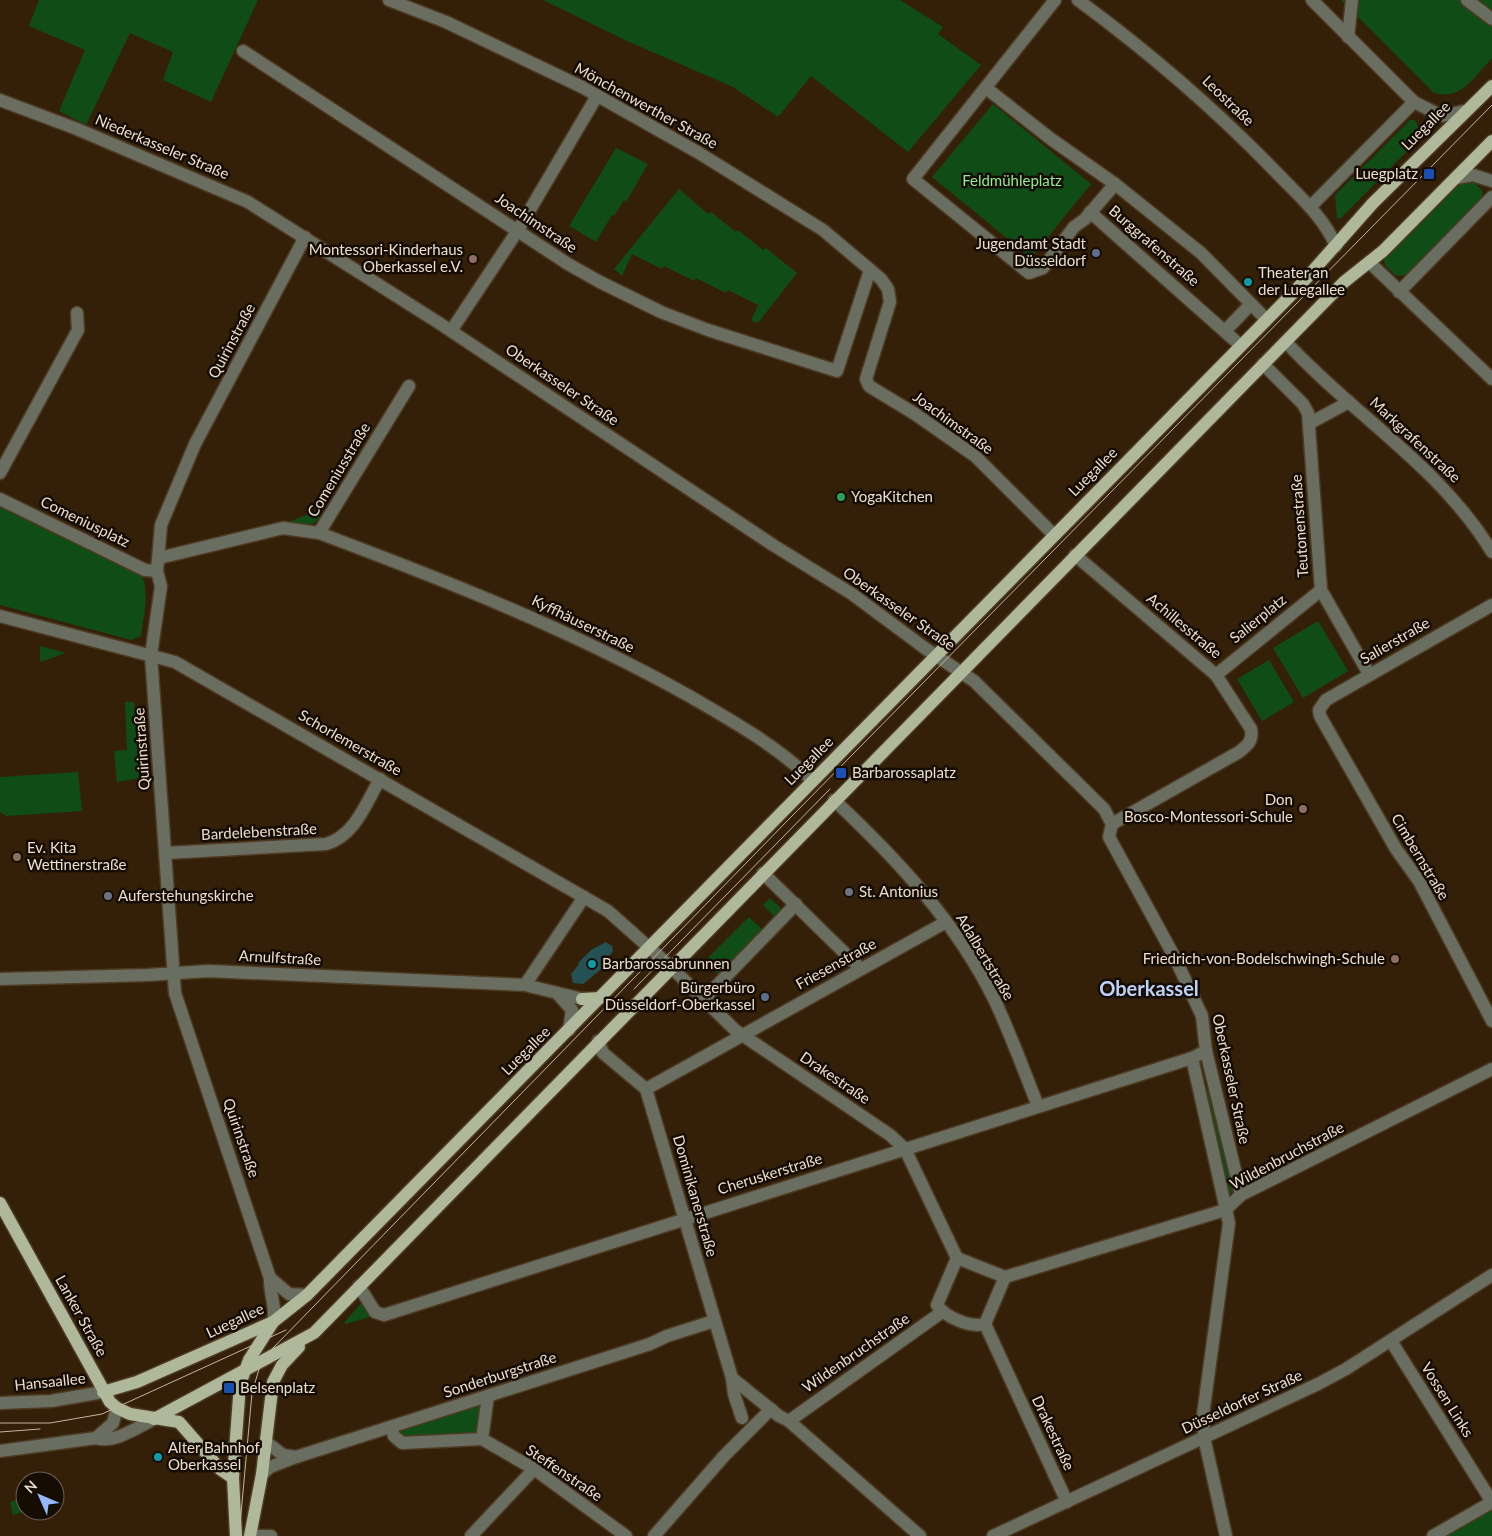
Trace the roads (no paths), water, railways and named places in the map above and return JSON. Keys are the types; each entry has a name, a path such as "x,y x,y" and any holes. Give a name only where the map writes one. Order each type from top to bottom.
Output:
{"main road":[{"name":"Luegallee","path":"103,1392 137,1382 273,1322 307,1295 600,998 654,951 813,781 1266,319 1336,246 1373,203 1464,111 1492,86"},
{"path":"250,1536 262,1474 270,1400 275,1377 288,1358 1344,282 1369,262 1492,141"},
{"path":"582,999 600,998"},
{"name":"Lanker Straße","path":"0,1203 103,1392 117,1408 130,1414 154,1419"},
{"path":"236,1536 233,1478 240,1384 244,1370 273,1322"},
{"path":"154,1419 314,1333"},
{"path":"154,1419 172,1419 179,1422 220,1469 233,1478"}],"street":[{"name":"Mönchenwerther Straße","path":"389,0 446,22 598,96 699,154 823,230 870,270 888,289 890,302 866,379 869,386"},
{"path":"1055,0 913,179 1029,272 1043,268 1074,227 1090,212"},
{"name":"Leostraße","path":"1078,0 1187,85 1310,206 1330,230 1336,246"},
{"path":"1312,0 1414,102 1442,116 1464,111"},
{"path":"1348,37 1352,0"},
{"path":"1468,0 1492,19"},
{"name":"Joachimstraße","path":"243,51 568,264 661,312 708,330 837,371 870,270"},
{"path":"986,88 1051,139 1115,184"},
{"path":"451,331 518,230 598,96"},
{"name":"Niederkasseler Straße","path":"0,100 77,129 248,202 305,236"},
{"path":"1310,206 1414,102"},
{"path":"1456,178 1473,175 1492,181"},
{"name":"Burggrafenstraße","path":"1240,345 1090,212 1115,184 1201,253 1266,319"},
{"path":"1399,292 1492,197"},
{"name":"Oberkasseler Straße","path":"305,236 773,545 852,594 936,655 962,671 1091,795 1109,815 1112,824 1109,837 1174,956 1202,1016 1206,1051 1241,1195"},
{"name":"Quirinstraße","path":"273,1322 275,1305 270,1278 176,1000 151,655 161,586 157,571 161,525 195,444 305,236"},
{"path":"1369,262 1492,379"},
{"path":"1225,331 1251,304"},
{"path":"0,473 78,330 77,313"},
{"name":"Markgrafenstraße","path":"1286,342 1349,402 1436,480 1476,527 1492,552"},
{"path":"1263,364 1303,404 1310,423"},
{"name":"Comeniusstraße","path":"159,558 283,528 319,533 409,386"},
{"name":"Joachimstraße","path":"869,386 931,424 975,456 1054,535"},
{"name":"Markgrafenstraße","path":"1310,423 1349,402"},
{"name":"Teutonenstraße","path":"1310,423 1321,590 1369,674"},
{"name":"Comeniusplatz","path":"0,499 145,570 157,571"},
{"name":"Kyffhäuserstraße","path":"319,533 502,603 646,672 748,730 813,781"},
{"name":"Achillesstraße","path":"1074,556 1216,675 1250,729 1252,738 1248,746 1239,752 1112,824"},
{"name":"Salierplatz","path":"1216,675 1321,590"},
{"name":"Salierstraße","path":"1319,710 1326,700 1492,605"},
{"name":"Schorlemerstraße","path":"0,616 175,662 584,896 608,911 654,951"},
{"name":"Cimbernstraße","path":"1319,710 1320,716 1396,849 1419,881 1492,1021"},
{"name":"Bardelebenstraße","path":"166,854 335,842 351,829 380,779"},
{"name":"Adalbertstraße","path":"834,800 920,886 946,922 974,964 994,1000 1038,1106"},
{"path":"763,872 860,968"},
{"path":"525,985 584,896"},
{"path":"704,999 796,904"},
{"name":"Friesenstraße","path":"744,1036 860,968 946,922"},
{"name":"Drakestraße","path":"654,951 735,1030 890,1135 905,1149 957,1258"},
{"name":"Arnulfstraße","path":"0,979 208,971 525,985 582,999"},
{"path":"557,992 572,1010 569,1030"},
{"path":"598,1042 603,1053 646,1090 744,1036"},
{"name":"Cheruskerstraße","path":"359,1286 375,1312 384,1316 685,1218 1192,1058 1206,1051"},
{"path":"1192,1058 1229,1223 1227,1251 1202,1415 1204,1437 1226,1536"},
{"name":"Wildenbruchstraße","path":"1005,1277 1225,1210 1241,1195 1492,1070"},
{"name":"Dominikanerstraße","path":"646,1090 732,1378 734,1394 742,1418"},
{"path":"957,1258 1005,1277 985,1324 976,1326 942,1312 937,1305 957,1258"},
{"name":"Düsseldorfer Straße","path":"993,1536 1318,1384 1391,1341 1492,1275"},
{"path":"270,1278 289,1294 307,1295"},
{"name":"Wildenbruchstraße","path":"789,1421 942,1312"},
{"name":"Sonderburgstraße","path":"262,1474 270,1467 296,1457 650,1344 667,1336 714,1321"},
{"name":"Drakestraße","path":"985,1324 1067,1502"},
{"name":"Vossen Links","path":"1391,1341 1492,1502"},
{"path":"732,1378 789,1421 920,1536"},
{"name":"Hansaallee","path":"0,1403 51,1401 103,1392"},
{"path":"391,1427 397,1441 402,1443 482,1439 488,1396"},
{"path":"96,1438 113,1423 117,1416 117,1408"},
{"path":"654,1536 724,1456 771,1409"},
{"path":"0,1451 96,1438 104,1440 154,1419"},
{"name":"Steffenstraße","path":"482,1439 534,1469 626,1536"},
{"path":"266,1442 284,1455 296,1457"},
{"path":"471,1536 534,1469"},
{"path":"1433,1536 1492,1502"},
{"path":"258,1536 270,1536"}],"water":[{"name":"Barbarossabrunnen","path":"606,942 612,946 613,951 604,963 606,965 583,984 573,983 571,974 578,963 591,950"}],"tram line":[{"path":"239,1536 252,1393 259,1369 273,1348 791,817 1492,105"},
{"path":"634,989 830,789"},
{"path":"0,1423 50,1423 102,1414 286,1330"},
{"path":"0,1432 40,1429"}],"place":[{"name":"Luegplatz","path":"1429,174"},
{"name":"Jugendamt Stadt Düsseldorf","path":"1096,253"},
{"name":"Montessori-Kinderhaus Oberkassel e.V.","path":"473,259"},
{"name":"Theater an der Luegallee","path":"1248,282"},
{"name":"YogaKitchen","path":"841,497"},
{"name":"Barbarossaplatz","path":"841,773"},
{"name":"Don Bosco-Montessori-Schule","path":"1303,809"},
{"name":"Ev. Kita Wettinerstraße","path":"17,857"},
{"name":"St. Antonius","path":"849,892"},
{"name":"Auferstehungskirche","path":"108,896"},
{"name":"Friedrich-von-Bodelschwingh-Schule","path":"1395,959"},
{"name":"Barbarossabrunnen","path":"592,964"},
{"name":"Bürgerbüro Düsseldorf-Oberkassel","path":"765,997"},
{"name":"Belsenplatz","path":"229,1388"},
{"name":"Alter Bahnhof Oberkassel","path":"158,1457"}],"district":[{"name":"Oberkassel","path":"1149,989"}],"park label":[{"name":"Feldmühleplatz","path":"1012,181"}]}
